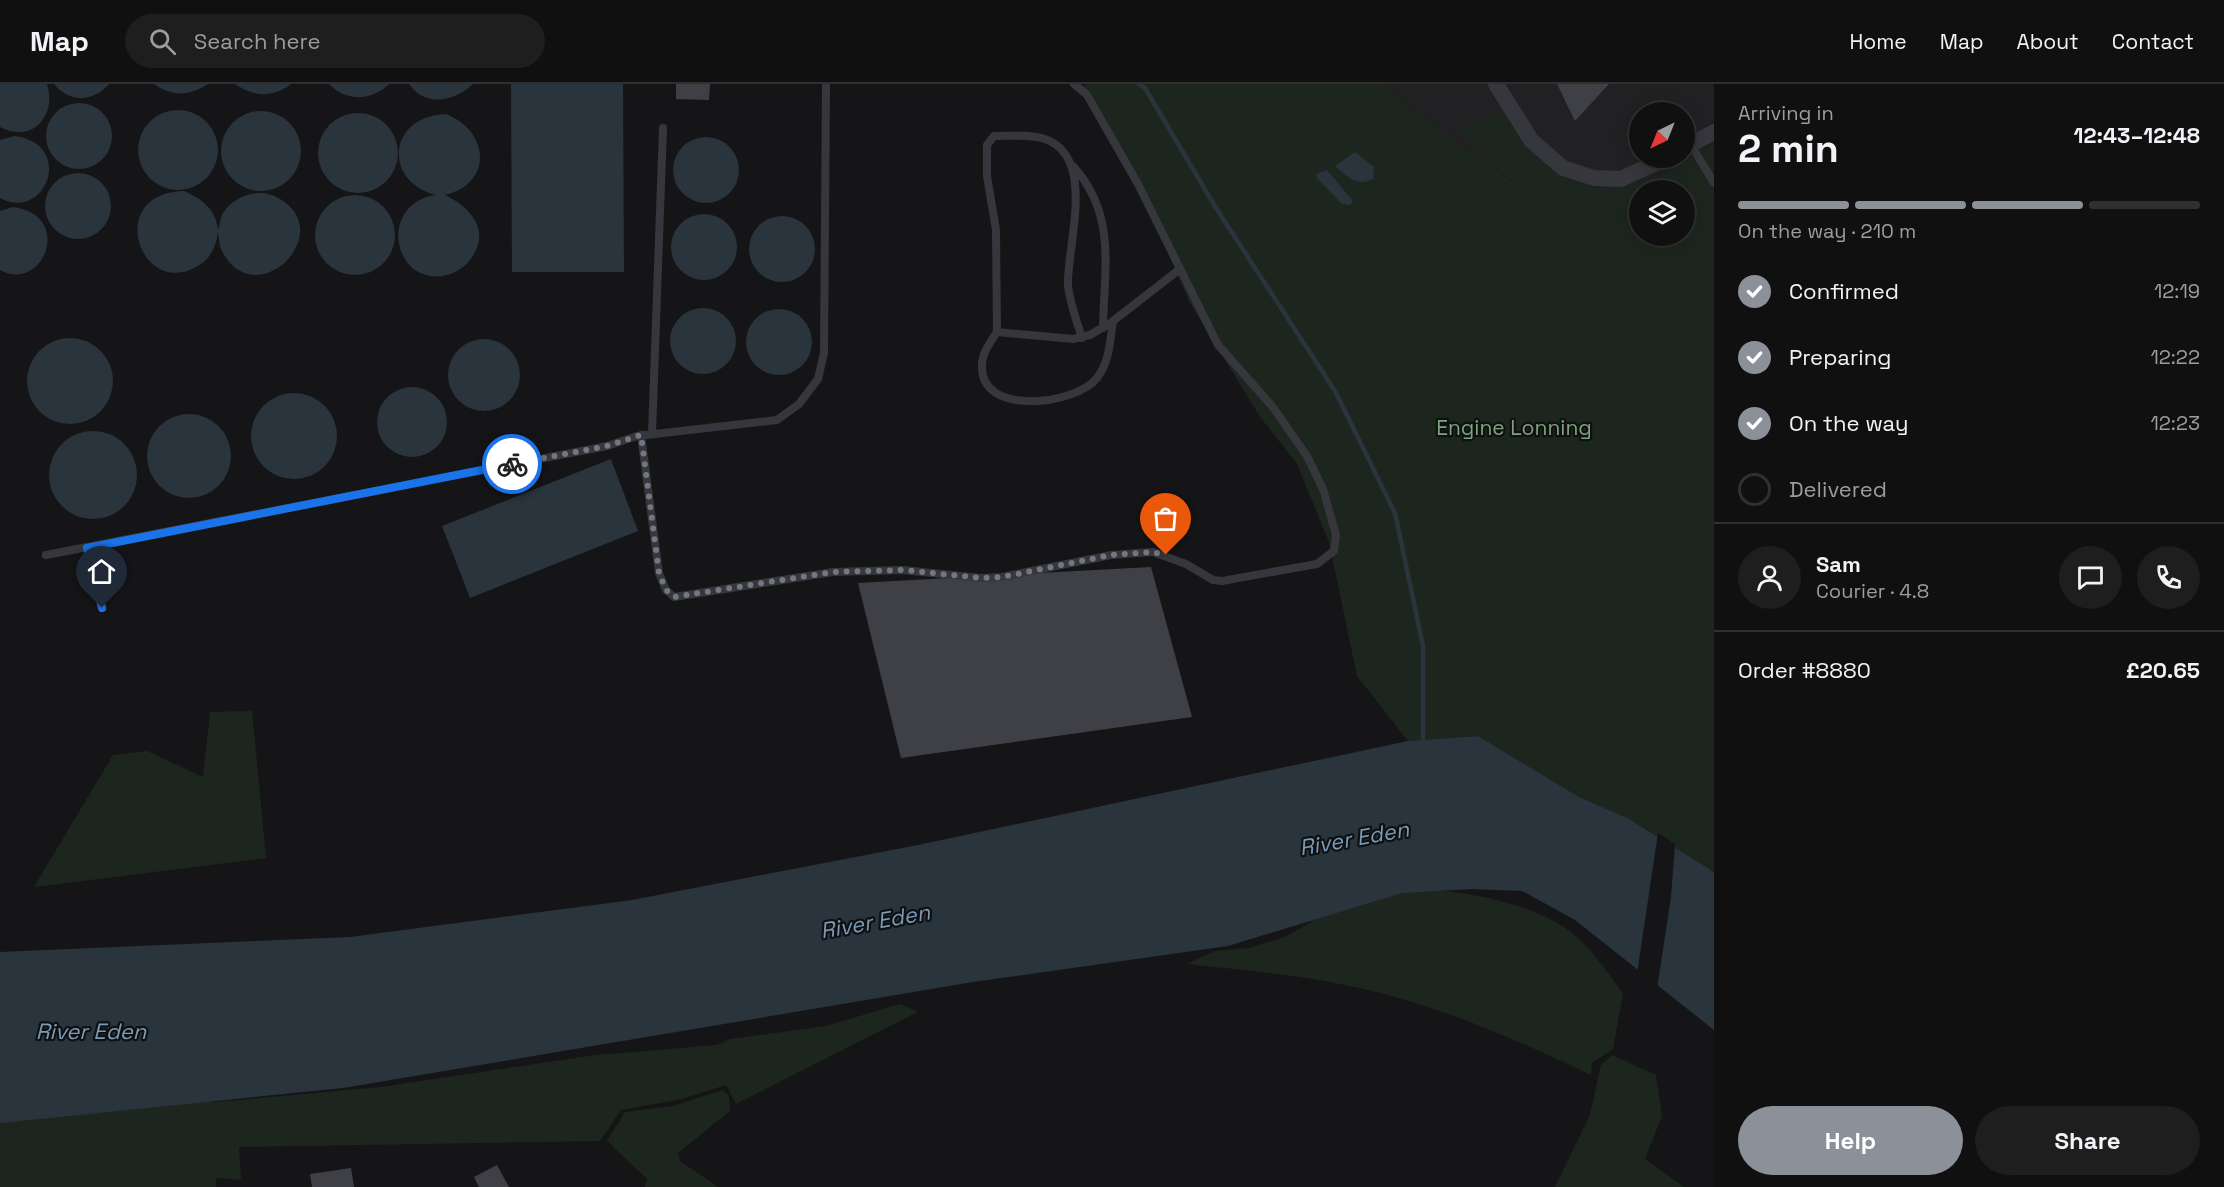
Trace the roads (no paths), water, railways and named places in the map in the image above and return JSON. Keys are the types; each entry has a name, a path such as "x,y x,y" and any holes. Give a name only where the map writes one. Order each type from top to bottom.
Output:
{"street":[{"path":"1496,84 1531,140 1563,168 1594,178 1621,179 1645,168"},
{"path":"1695,142 1714,132"}],"lane":[{"path":"46,555 607,446 641,435 777,420 799,404 818,379 824,353 826,84"},
{"path":"641,435 659,573 666,590 674,597 833,572 878,569 981,578 1002,577 1111,555 1153,552 1166,555 1213,580 1222,581 1317,564 1334,551 1336,535 1323,489 1307,456 1272,406 1218,345 1138,184 1087,95 1074,84"},
{"path":"652,434 663,128"},
{"path":"1103,328 1103,226 1089,184 1055,145 1046,139 994,136 988,141 987,176 996,230 997,332 981,364 984,378 990,388 999,396 1018,401 1048,399 1083,390 1096,380 1107,357 1113,321"},
{"path":"1695,156 1714,183"},
{"path":"1067,159 1074,174 1077,202 1068,285 1082,338"},
{"path":"997,332 1082,338 1103,328 1180,270"},
{"path":"87,548 102,608"}],"water":[{"path":"0,84 47,84 48,107 39,124 22,132 0,127"},
{"path":"54,84 109,84 96,94 82,98 67,95"},
{"path":"154,84 208,84 188,93 174,93"},
{"path":"235,84 291,84 277,92 263,94 249,91"},
{"path":"329,84 389,84 375,94 359,97 343,94"},
{"path":"409,84 473,84 458,95 432,99 423,97"},
{"path":"511,84 623,84 624,272 512,272"},
{"path":"79,103 92,105 107,118 112,136 110,149 97,164 79,169 66,167 51,154 46,136 48,123 61,108"},
{"path":"170,110 186,110 207,121 218,142 218,158 207,179 186,190 170,190 156,184 144,172 138,158 138,142 144,128 156,116"},
{"path":"253,111 269,111 290,122 301,143 301,159 290,180 269,191 253,191 239,185 227,173 221,159 221,143 227,129 239,117"},
{"path":"350,113 366,113 387,124 398,145 398,161 387,182 366,193 350,193 336,187 324,175 318,161 318,145 324,131 336,119"},
{"path":"446,114 461,122 478,144 480,157 478,169 472,180 461,189 445,195 470,213 479,230 479,240 470,260 461,268 443,276 425,275 412,267 403,256 399,241 399,226 406,212 418,201 436,195 419,188 407,177 400,164 399,150 403,137 412,126 427,117"},
{"path":"14,136 33,142 44,152 49,165 48,179 41,191 30,200 16,203 0,198 0,140"},
{"path":"706,137 718,140 729,147 736,158 739,170 736,182 729,193 718,200 706,203 694,200 683,193 676,182 673,170 676,158 683,147 694,140"},
{"path":"1355,152 1374,167 1373,179 1357,181 1335,166"},
{"path":"1327,170 1353,201 1350,205 1342,204 1317,178 1316,174"},
{"path":"78,173 91,175 106,188 111,206 109,219 96,234 78,239 65,237 50,224 45,206 47,193 60,178"},
{"path":"184,191 207,206 214,216 218,230 223,213 234,201 249,194 273,195 296,214 300,231 296,248 285,263 269,272 252,275 235,268 221,249 218,232 211,253 200,265 175,273 158,268 146,256 139,241 138,224 144,208 159,196"},
{"path":"347,195 363,195 384,206 395,227 395,243 384,264 363,275 347,275 333,269 321,257 315,243 315,227 321,213 333,201"},
{"path":"13,207 32,213 43,224 47,237 46,250 39,263 29,271 15,275 0,270 0,211"},
{"path":"704,214 716,217 727,224 734,235 737,247 734,259 727,270 716,277 704,280 692,277 681,270 674,259 671,247 674,235 681,224 692,217"},
{"path":"782,216 794,219 805,226 812,237 815,249 812,261 805,272 794,279 782,282 770,279 759,272 752,261 749,249 752,237 759,226 770,219"},
{"path":"703,308 715,311 726,318 733,329 736,341 733,353 726,364 715,371 703,374 691,371 680,364 673,353 670,341 673,329 680,318 691,311"},
{"path":"779,309 791,312 802,319 809,330 812,342 809,354 802,365 791,372 779,375 767,372 756,365 749,354 746,342 749,330 756,319 767,312"},
{"path":"62,338 78,338 101,350 110,364 113,381 110,398 101,412 78,424 62,424 46,417 34,405 27,389 27,373 34,357 46,345"},
{"path":"484,339 504,345 514,355 520,375 514,395 504,405 484,411 464,405 454,395 448,375 454,355 464,345"},
{"path":"419,387 432,393 441,402 445,408 447,422 445,436 437,447 426,455 405,457 387,447 379,436 377,415 387,397 398,389"},
{"path":"294,393 318,400 330,412 337,436 330,460 318,472 294,479 270,472 258,460 251,436 258,412 270,400"},
{"path":"189,414 205,417 219,426 228,440 231,456 228,472 219,486 205,495 189,498 173,495 159,486 150,472 147,456 150,440 159,426 173,417"},
{"path":"93,431 110,434 124,444 134,458 137,475 134,492 124,506 110,516 93,519 76,516 62,506 52,492 49,475 52,458 62,444 76,434"},
{"path":"611,459 638,531 470,598 442,526"},
{"name":"River Eden","path":"1478,736 1579,797 1627,818 1714,872 1714,1030 1575,920 1522,891 1472,889 1402,893 1228,946 973,982 343,1088 0,1123 0,952 350,937 632,900 918,845 1408,741"}],"waterway":[{"path":"1139,84 1145,88 1216,208 1335,391 1395,513 1423,646 1423,739"}],"park label":[{"name":"Engine Lonning","path":"1514,428"}]}
